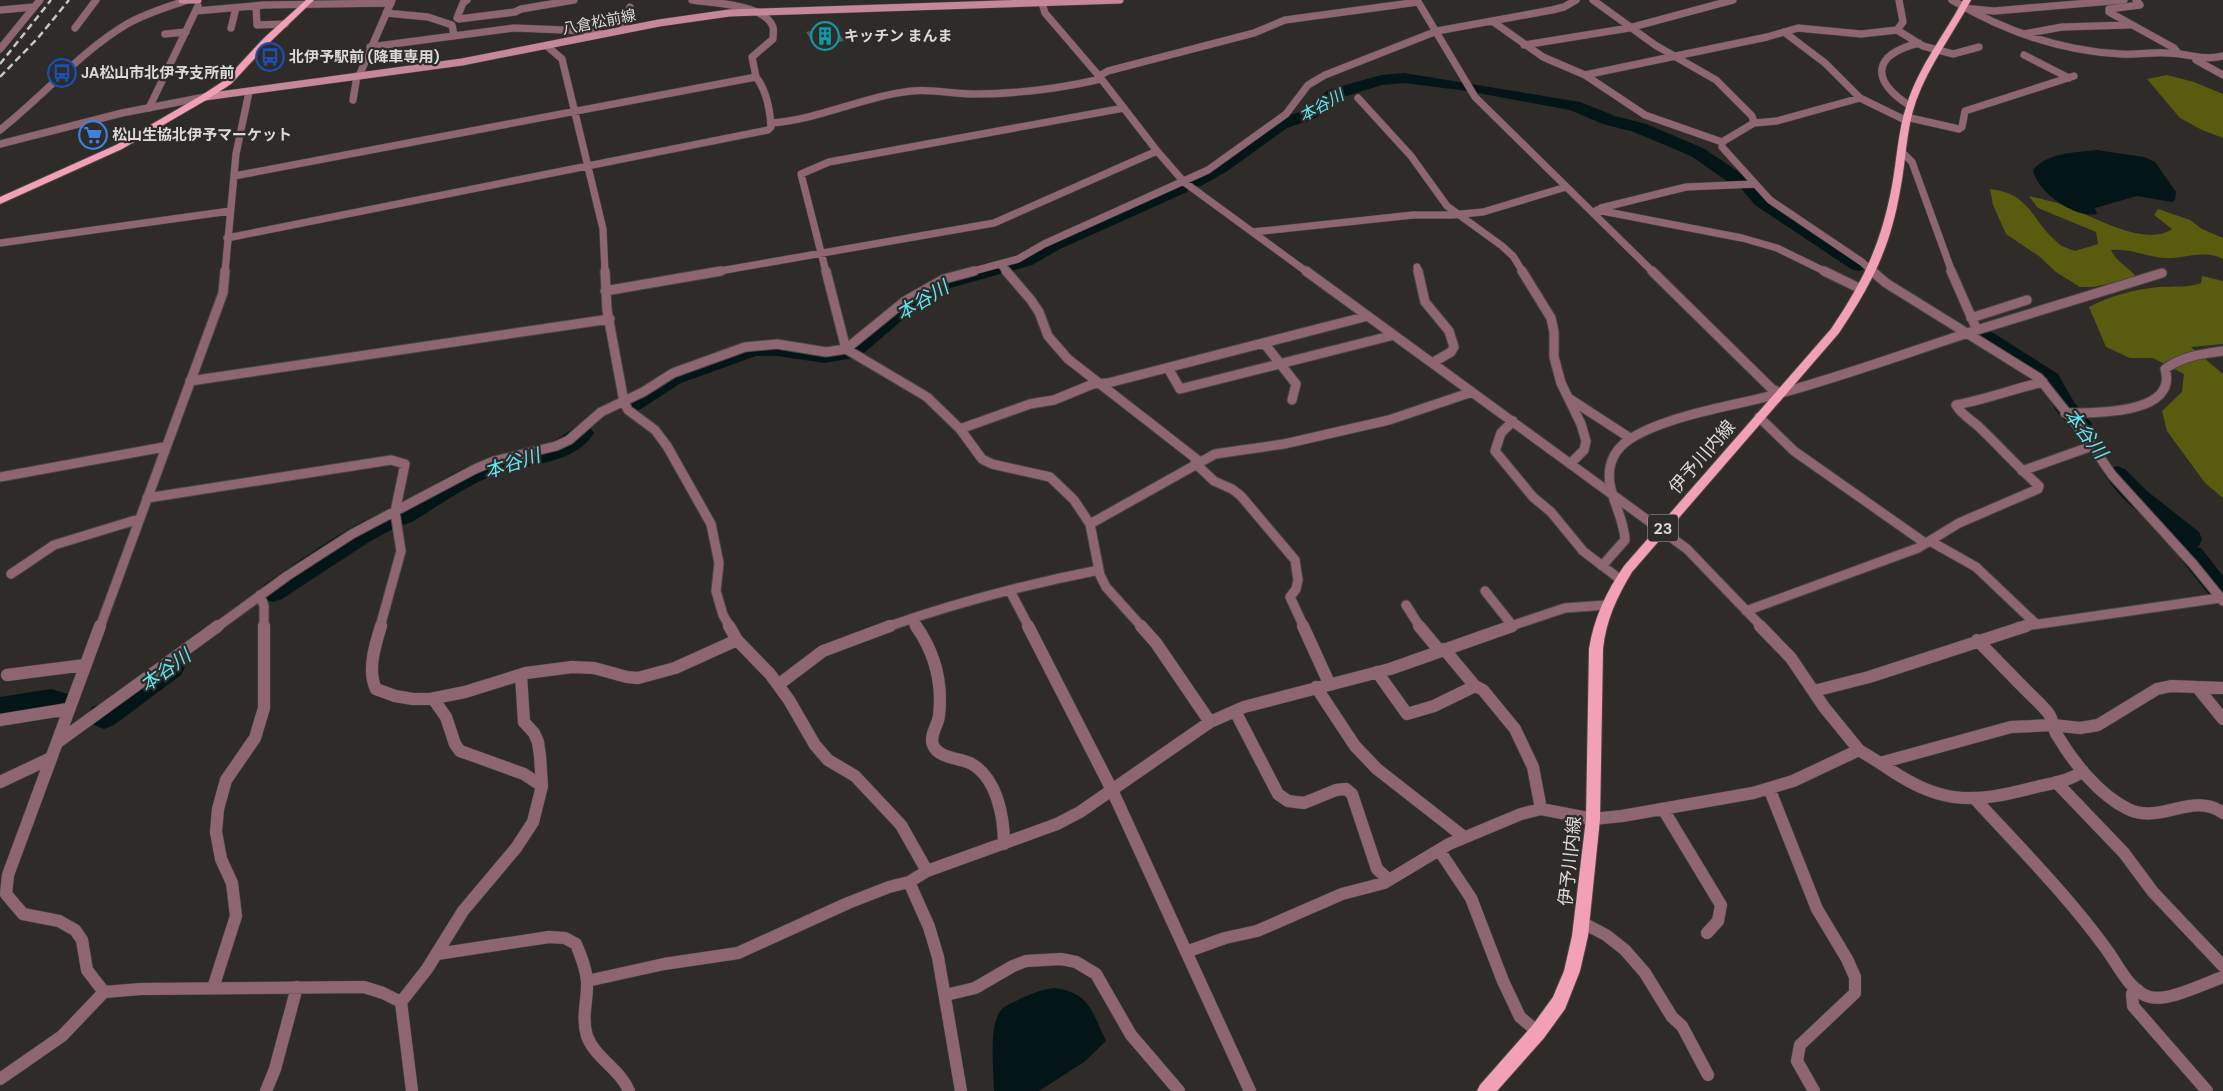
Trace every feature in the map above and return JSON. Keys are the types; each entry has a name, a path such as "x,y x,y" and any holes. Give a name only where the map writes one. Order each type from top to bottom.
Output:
{"main road":[{"path":"182,0 199,0"},
{"name":"八倉松前線","path":"206,97 462,62 622,30 704,16 754,11 983,2 1042,4 1120,0"},
{"path":"0,201 119,147 206,97 228,82 307,3"},
{"name":"伊予川内線","path":"1486,1091 1538,1032 1559,1003 1572,971 1581,922 1593,819 1596,649 1598,632 1606,605 1620,580 1661,530 1835,331 1861,289 1871,270 1886,232 1902,152 1907,115 1927,68 1965,4"}],"street":[{"path":"0,49 40,0"},
{"path":"75,28 96,0"},
{"path":"0,130 121,28 153,12 188,0"},
{"path":"148,108 196,11 199,0"},
{"path":"459,19 463,3 467,0"},
{"path":"452,24 459,19 515,12 521,9 574,0"},
{"path":"228,238 768,130 771,127 771,123 764,87 756,76 752,57 773,38 774,35 768,20 744,7 692,0"},
{"path":"754,0 754,11"},
{"path":"771,123 788,122 874,97 914,91 972,94 1030,92 1066,87 1100,77 1108,71 1254,33 1285,20 1428,0"},
{"path":"58,742 260,595 352,534 494,461 556,446 569,440 592,417 644,392 673,373 745,347 777,344 826,352 846,349 906,301 929,287 955,275 1001,265 1018,259 1044,244 1184,182 1216,165 1286,114 1308,85 1316,79 1437,31 1558,8 1576,0"},
{"path":"1593,0 1629,28 1716,80 1752,116 1754,123"},
{"path":"1524,45 1629,28 1733,0"},
{"path":"1897,30 1903,22 1899,0"},
{"path":"1952,0 1994,11 2124,0"},
{"path":"2080,0 2100,2"},
{"path":"2136,0 2140,5 2115,8 2109,10 2109,12 2174,48 2179,54"},
{"path":"196,11 261,4 392,1 358,76 353,100"},
{"path":"1417,1 1437,31 1474,97 1566,187 1594,210 1772,390 1781,393"},
{"path":"261,4 256,25 285,24"},
{"path":"1042,4 1045,13 1100,77 1157,151 1184,182 1687,549 1791,658 1834,720 1849,735 1859,750 1880,763 1897,777 1936,796 1955,800 1994,798 2075,777 2083,772"},
{"path":"1965,4 2003,28 2023,35 2105,53 2179,54 2193,58 2210,59 2223,56"},
{"path":"0,10 34,7"},
{"path":"622,30 630,7"},
{"path":"231,28 236,8"},
{"path":"386,13 434,18 452,24"},
{"path":"1492,21 1524,45 1555,64 1585,75 1645,115 1722,142"},
{"path":"452,24 454,35"},
{"path":"2023,35 2041,30 2072,27 2132,25"},
{"path":"1585,75 1805,27 1861,34 1897,30 1919,43 1954,54 1979,47"},
{"path":"370,47 514,28 590,31 601,34"},
{"path":"164,34 186,32"},
{"path":"1784,32 1825,64 1860,98 1907,115 1959,129 1962,127 1965,111 2071,77 2024,55"},
{"path":"1907,115 1900,101 1884,85 1882,73 1886,58 1892,52 1919,43"},
{"path":"547,46 562,59 603,229 605,291 624,402 628,410 655,430 711,524 718,563 716,590 719,604 737,640 778,685 815,745 828,760 855,776 901,825 927,871"},
{"path":"2193,58 2223,75"},
{"path":"234,176 756,76"},
{"path":"104,992 87,970 82,940 76,930 59,921 23,914 6,894 8,875 164,447 223,293 234,176 240,131 249,92"},
{"path":"0,144 90,120 206,97"},
{"path":"1358,98 1411,156 1447,206 1513,256 1551,318 1554,332 1554,358 1562,383 1581,424 1586,441 1584,450 1570,464"},
{"path":"1722,142 1754,123 1777,121 1860,98"},
{"path":"1124,108 829,162 801,174 846,349 927,397 960,429 982,459 992,464 1050,477 1074,500 1090,524 1099,570 1106,587 1156,644 1210,722"},
{"path":"1722,142 1722,147 1745,170 1770,200 1854,256 1919,305 1973,332 2043,382 2092,446 2112,476 2193,564 2222,600"},
{"path":"605,291 994,223 1157,151"},
{"path":"1902,152 1912,162 1945,256 1971,318 1973,332"},
{"path":"1594,210 1686,187 1755,184"},
{"path":"1253,232 1413,216 1460,215 1483,212 1566,187"},
{"path":"1594,210 1742,238 1777,248 1861,289"},
{"path":"0,243 230,211"},
{"path":"1001,265 1031,300 1039,312 1048,336 1057,348 1068,359 1197,462 1214,481 1232,489 1241,496 1295,560 1299,572 1298,580 1295,591 1290,597 1329,683"},
{"path":"1417,267 1425,302 1448,331 1454,347 1451,352 1432,363"},
{"path":"1602,566 1625,540 1624,523 1610,493 1609,473 1611,460 1618,448 1630,438 1656,426 1756,397 1781,393 2162,273"},
{"path":"1971,318 2027,300"},
{"path":"960,429 1030,404 1054,400 1094,384 1168,368 1368,316"},
{"path":"190,381 610,319"},
{"path":"1168,368 1180,389 1394,335"},
{"path":"1264,343 1296,384 1292,400"},
{"path":"2065,413 2101,413 2135,407 2156,398 2166,388 2168,378 2165,369 2171,364 2195,355 2223,351"},
{"path":"1746,611 1918,548 1959,523 2038,489 2039,486 1977,425 1960,412 1956,405 1988,399 2012,389 2043,382"},
{"path":"1090,524 1197,462 1215,454 1284,444 1389,420 1472,392"},
{"path":"1569,398 1630,438"},
{"path":"1759,418 1794,451 1927,542 1976,567 2036,624"},
{"path":"1513,421 1502,434 1495,451 1533,497 1551,512 1582,551 1620,580"},
{"path":"2022,471 2092,446"},
{"path":"0,477 164,447"},
{"path":"147,498 391,460 405,464 395,512 401,551 378,635 372,681 376,689 386,694 411,700 434,700 521,675 580,666 610,671 624,678 638,679 664,673 737,640"},
{"path":"12,574 23,569 58,542 116,529 139,519"},
{"path":"778,685 823,652 911,619 1010,591 1099,570"},
{"path":"1010,591 1112,790 1250,1091"},
{"path":"1485,591 1512,625"},
{"path":"213,988 236,916 232,883 221,860 216,832 221,794 226,780 255,738 264,708 264,606 260,595"},
{"path":"1814,691 1869,677 2018,627 2222,600"},
{"path":"1406,605 1421,629 1475,686 1484,690 1515,729 1533,767 1541,809"},
{"path":"587,981 664,964 738,953 848,903 889,887 909,882 927,871 1057,824 1080,812 1210,722 1236,711 1329,683 1377,672 1565,608 1584,605 1606,605"},
{"path":"911,619 933,654 940,698 939,719 934,733 933,744 937,752 946,756 956,757 973,765 985,778 1002,816 1004,844"},
{"path":"1977,640 2050,715 2055,732 2083,772 2118,802 2138,813 2154,814 2208,805 2219,809 2223,813"},
{"path":"7,675 85,665"},
{"path":"1377,672 1407,714 1434,706 1475,686"},
{"path":"412,1091 401,1002 437,954 482,886 526,835 539,804 542,786 538,742 534,733 524,722 521,675"},
{"path":"1880,763 2011,727 2053,725 2089,728 2098,725 2157,689 2171,686 2223,688"},
{"path":"1316,687 1355,746 1377,769 1464,837"},
{"path":"2197,687 2223,720"},
{"path":"434,700 446,717 455,744 460,751 524,774 542,786"},
{"path":"0,720 68,709"},
{"path":"1236,711 1278,794 1288,802 1296,804 1305,803 1338,789 1346,789 1352,794 1377,869 1389,880"},
{"path":"1186,952 1224,938 1256,931 1342,894 1389,880 1464,837 1521,814 1541,809 1593,819 1753,793 1793,781 1859,750"},
{"path":"0,782 51,758"},
{"path":"2056,782 2124,853 2153,892 2223,966"},
{"path":"1769,788 1817,909 1829,932 1847,959 1854,978 1855,994 1800,1045 1797,1061 1803,1075 1814,1091"},
{"path":"1976,800 2076,910 2118,968 2138,990 2149,997 2160,998 2223,977"},
{"path":"1663,809 1721,905 1721,919 1708,933"},
{"path":"1439,850 1471,898 1520,1017 1538,1032"},
{"path":"909,882 929,927 938,957 961,1091"},
{"path":"1581,922 1613,940 1646,973 1672,1017 1682,1026 1708,1075"},
{"path":"437,954 549,937 565,938 576,944 587,981 583,1013 588,1039 601,1059 619,1072 629,1091"},
{"path":"946,995 976,988 1014,965 1026,961 1049,959 1075,960 1092,968 1108,992 1125,1025 1179,1091"},
{"path":"266,1091 275,1069 297,987"},
{"path":"0,1079 62,1036 104,992 213,988 364,987 383,993 401,1002"},
{"path":"2138,990 2132,994 2133,1006 2207,1091"}],"shaded area":[{"path":"2167,75 2194,82 2223,94 2223,138 2202,130 2180,118 2147,79"},
{"path":"2096,150 2144,157 2155,162 2176,192 2175,200 2172,202 2137,196 2095,208 2097,214 2088,214 2068,208 2058,202 2049,195 2036,178 2033,170 2046,160 2062,154"},
{"path":"1990,189 2015,196 2030,210 2049,235 2064,247 2075,251 2098,244 2096,232 2038,208 2029,196 2063,205 2118,228 2147,235 2160,234 2172,229 2154,215 2158,209 2190,220 2202,229 2223,238 2223,259 2209,255 2165,258 2126,250 2111,250 2117,259 2136,278 2093,287 2080,287 2056,272 2040,257 2006,234 1993,205"},
{"path":"2202,276 2223,281 2223,344 2191,347 2223,374 2223,498 2205,483 2167,431 2162,411 2182,392 2184,374 2153,358 2130,358 2106,347 2089,307 2114,296 2132,291 2196,285 2201,283"},
{"path":"1055,988 1076,994 1083,999 1093,1013 1106,1041 1084,1062 1039,1091 994,1091 993,1034 999,1014 1004,1007 1022,998 1046,989"}],"building":[{"name":"キッチン まんま","path":"827,27 831,32 837,30 844,41 816,47 806,32"}],"waterway":[{"name":"本谷川","path":"1194,182 1220,168 1281,124 1308,115 1334,94 1381,80 1404,78 1464,87"},
{"name":"本谷川","path":"1473,88 1574,106 1609,120 1640,128 1697,152 1741,182"},
{"name":"本谷川","path":"1008,267 1025,261 1053,245 1180,188"},
{"name":"本谷川","path":"1749,188 1762,201 1858,265"},
{"name":"本谷川","path":"856,348 900,311 923,299 943,284 998,270"},
{"name":"本谷川","path":"1979,334 2050,379 2065,407 2081,424"},
{"name":"本谷川","path":"633,404 673,378 754,349 777,349 825,356 844,353"},
{"name":"本谷川","path":"403,516 467,477 502,463 562,448 582,433"},
{"name":"本谷川","path":"2117,475 2138,497 2190,539"},
{"name":"本谷川","path":"273,592 360,535 384,523"},
{"name":"本谷川","path":"2192,555 2223,594"},
{"name":"本谷川","path":"102,715 104,717 171,667"},
{"name":"本谷川","path":"0,709 51,701 61,703"}],"railway":[{"path":"0,64 51,0"},
{"path":"0,77 38,38 69,0"}],"place":[{"name":"キッチン まんま","path":"825,36"},
{"name":"北伊予駅前 (降車専用)","path":"270,57"},
{"name":"JA松山市北伊予支所前","path":"62,73"},
{"name":"松山生協北伊予マーケット","path":"93,135"}]}
